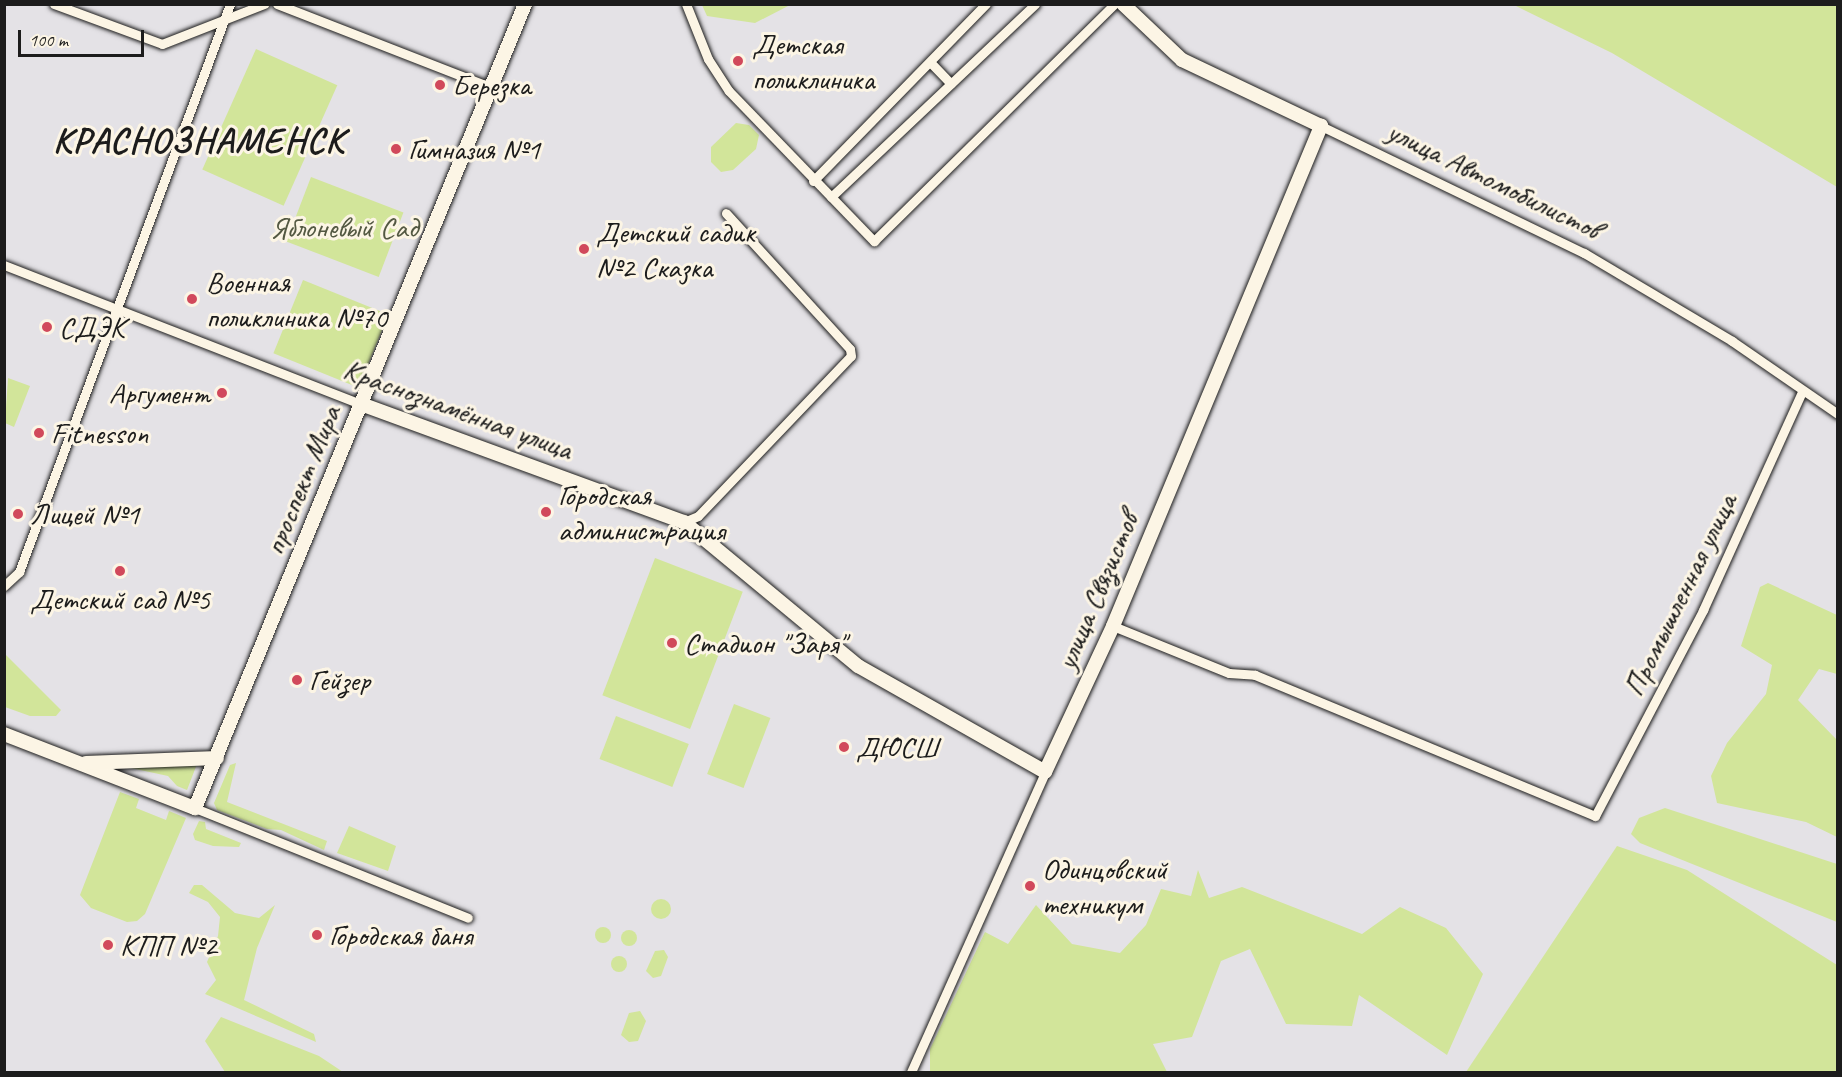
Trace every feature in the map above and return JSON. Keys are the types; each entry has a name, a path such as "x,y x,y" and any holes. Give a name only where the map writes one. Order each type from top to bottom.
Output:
{"street":[{"path":"54,4 162,44 264,4"},
{"path":"4,586 19,572 230,4"},
{"path":"277,4 487,86"},
{"name":"проспект Мира","path":"195,808 361,404 487,86 525,4"},
{"path":"686,4 708,59 729,91 873,241 1114,4"},
{"path":"813,180 986,4"},
{"path":"831,197 1035,4"},
{"name":"улица Автомобилистов","path":"1123,4 1182,60 1584,253 1732,341 1802,392 1838,414"},
{"path":"930,62 951,84"},
{"name":"улица Связистов","path":"911,1072 1113,626 1321,126"},
{"path":"684,522 698,516 851,356 850,349 726,213"},
{"name":"Краснознамённая улица","path":"4,265 361,404 684,522 858,666 1045,772"},
{"name":"Промышленная улица","path":"1113,626 1229,673 1255,675 1594,816 1703,610 1802,392"},
{"path":"4,735 120,777 468,918"},
{"path":"81,764 126,760 217,758"},
{"path":"120,777 126,760"}],"green space":[{"path":"702,5 790,5 755,23 707,16"},
{"path":"1514,5 1837,5 1837,187 1612,53"},
{"path":"256,49 337,85 284,206 202,170"},
{"path":"736,123 749,125 759,135 756,149 733,170 721,172 711,162 711,147"},
{"name":"Яблоневый Сад","path":"311,177 403,212 379,277 286,241"},
{"path":"303,280 388,314 359,388 273,353"},
{"path":"8,378 30,386 14,427 5,423"},
{"name":"Стадион \"Заря\"","path":"655,558 743,592 690,729 602,695"},
{"path":"1768,583 1837,615 1837,674 1819,669 1798,700 1837,740 1837,837 1806,822 1717,803 1711,776 1727,743 1766,694 1772,665 1741,646 1760,587"},
{"path":"5,654 61,710 56,716 30,716 5,707"},
{"path":"734,704 770,718 744,788 707,774"},
{"path":"616,716 689,744 672,787 600,759"},
{"path":"236,763 227,802 327,841 324,850 281,830 267,829 217,810 214,803 230,765"},
{"path":"197,764 187,790 177,786 168,776 131,768"},
{"path":"120,792 139,799 136,808 166,820 169,811 186,818 145,914 137,921 127,922 91,908 80,895"},
{"path":"1665,808 1837,864 1837,922 1640,843 1631,834 1639,818"},
{"path":"199,821 205,822 206,829 241,843 239,847 213,846 195,840 193,834"},
{"path":"349,826 396,846 388,871 337,853"},
{"path":"1617,846 1687,870 1837,965 1837,1072 1466,1072"},
{"path":"1198,870 1209,898 1242,887 1362,934 1400,907 1446,928 1483,974 1447,1055 1359,995 1352,1026 1286,1024 1250,949 1221,961 1192,1037 1153,1044 1167,1072 930,1072 930,1049 985,932 1008,944 1036,905 1072,944 1120,953 1146,925 1161,889 1191,896"},
{"path":"194,885 202,885 235,913 259,918 275,905 257,948 244,1000 314,1034 316,1042 205,994 216,980 207,962 218,936 220,917 208,902 189,893"},
{"path":"661,899 668,902 671,909 668,916 661,919 654,916 651,909 654,902"},
{"path":"603,927 609,929 611,935 609,941 603,943 597,941 595,935 597,929"},
{"path":"629,930 637,938 629,946 621,938"},
{"path":"664,950 668,957 661,976 653,978 646,971 655,951"},
{"path":"619,956 627,964 619,972 611,964"},
{"path":"640,1011 646,1021 638,1041 629,1042 621,1035 629,1013"},
{"path":"221,1017 319,1056 343,1072 225,1072 205,1041"}],"place":[{"name":"Детская поликлиника","path":"738,61"},
{"name":"Березка","path":"440,85"},
{"name":"Гимназия №1","path":"396,149"},
{"name":"Детский садик №2 Сказка","path":"584,249"},
{"name":"Военная поликлиника №70","path":"192,299"},
{"name":"СДЭК","path":"47,327"},
{"name":"Аргумент","path":"222,393"},
{"name":"Fitnesson","path":"39,433"},
{"name":"Городская администрация","path":"546,512"},
{"name":"Лицей №1","path":"18,514"},
{"name":"Детский сад №5","path":"120,571"},
{"name":"Стадион \"Заря\"","path":"672,643"},
{"name":"Гейзер","path":"297,680"},
{"name":"ДЮСШ","path":"844,747"},
{"name":"Одинцовский техникум","path":"1030,886"},
{"name":"Городская баня","path":"317,935"},
{"name":"КПП №2","path":"108,945"}],"district":[{"name":"КРАСНОЗНАМЕНСК","path":"199,141"}]}
